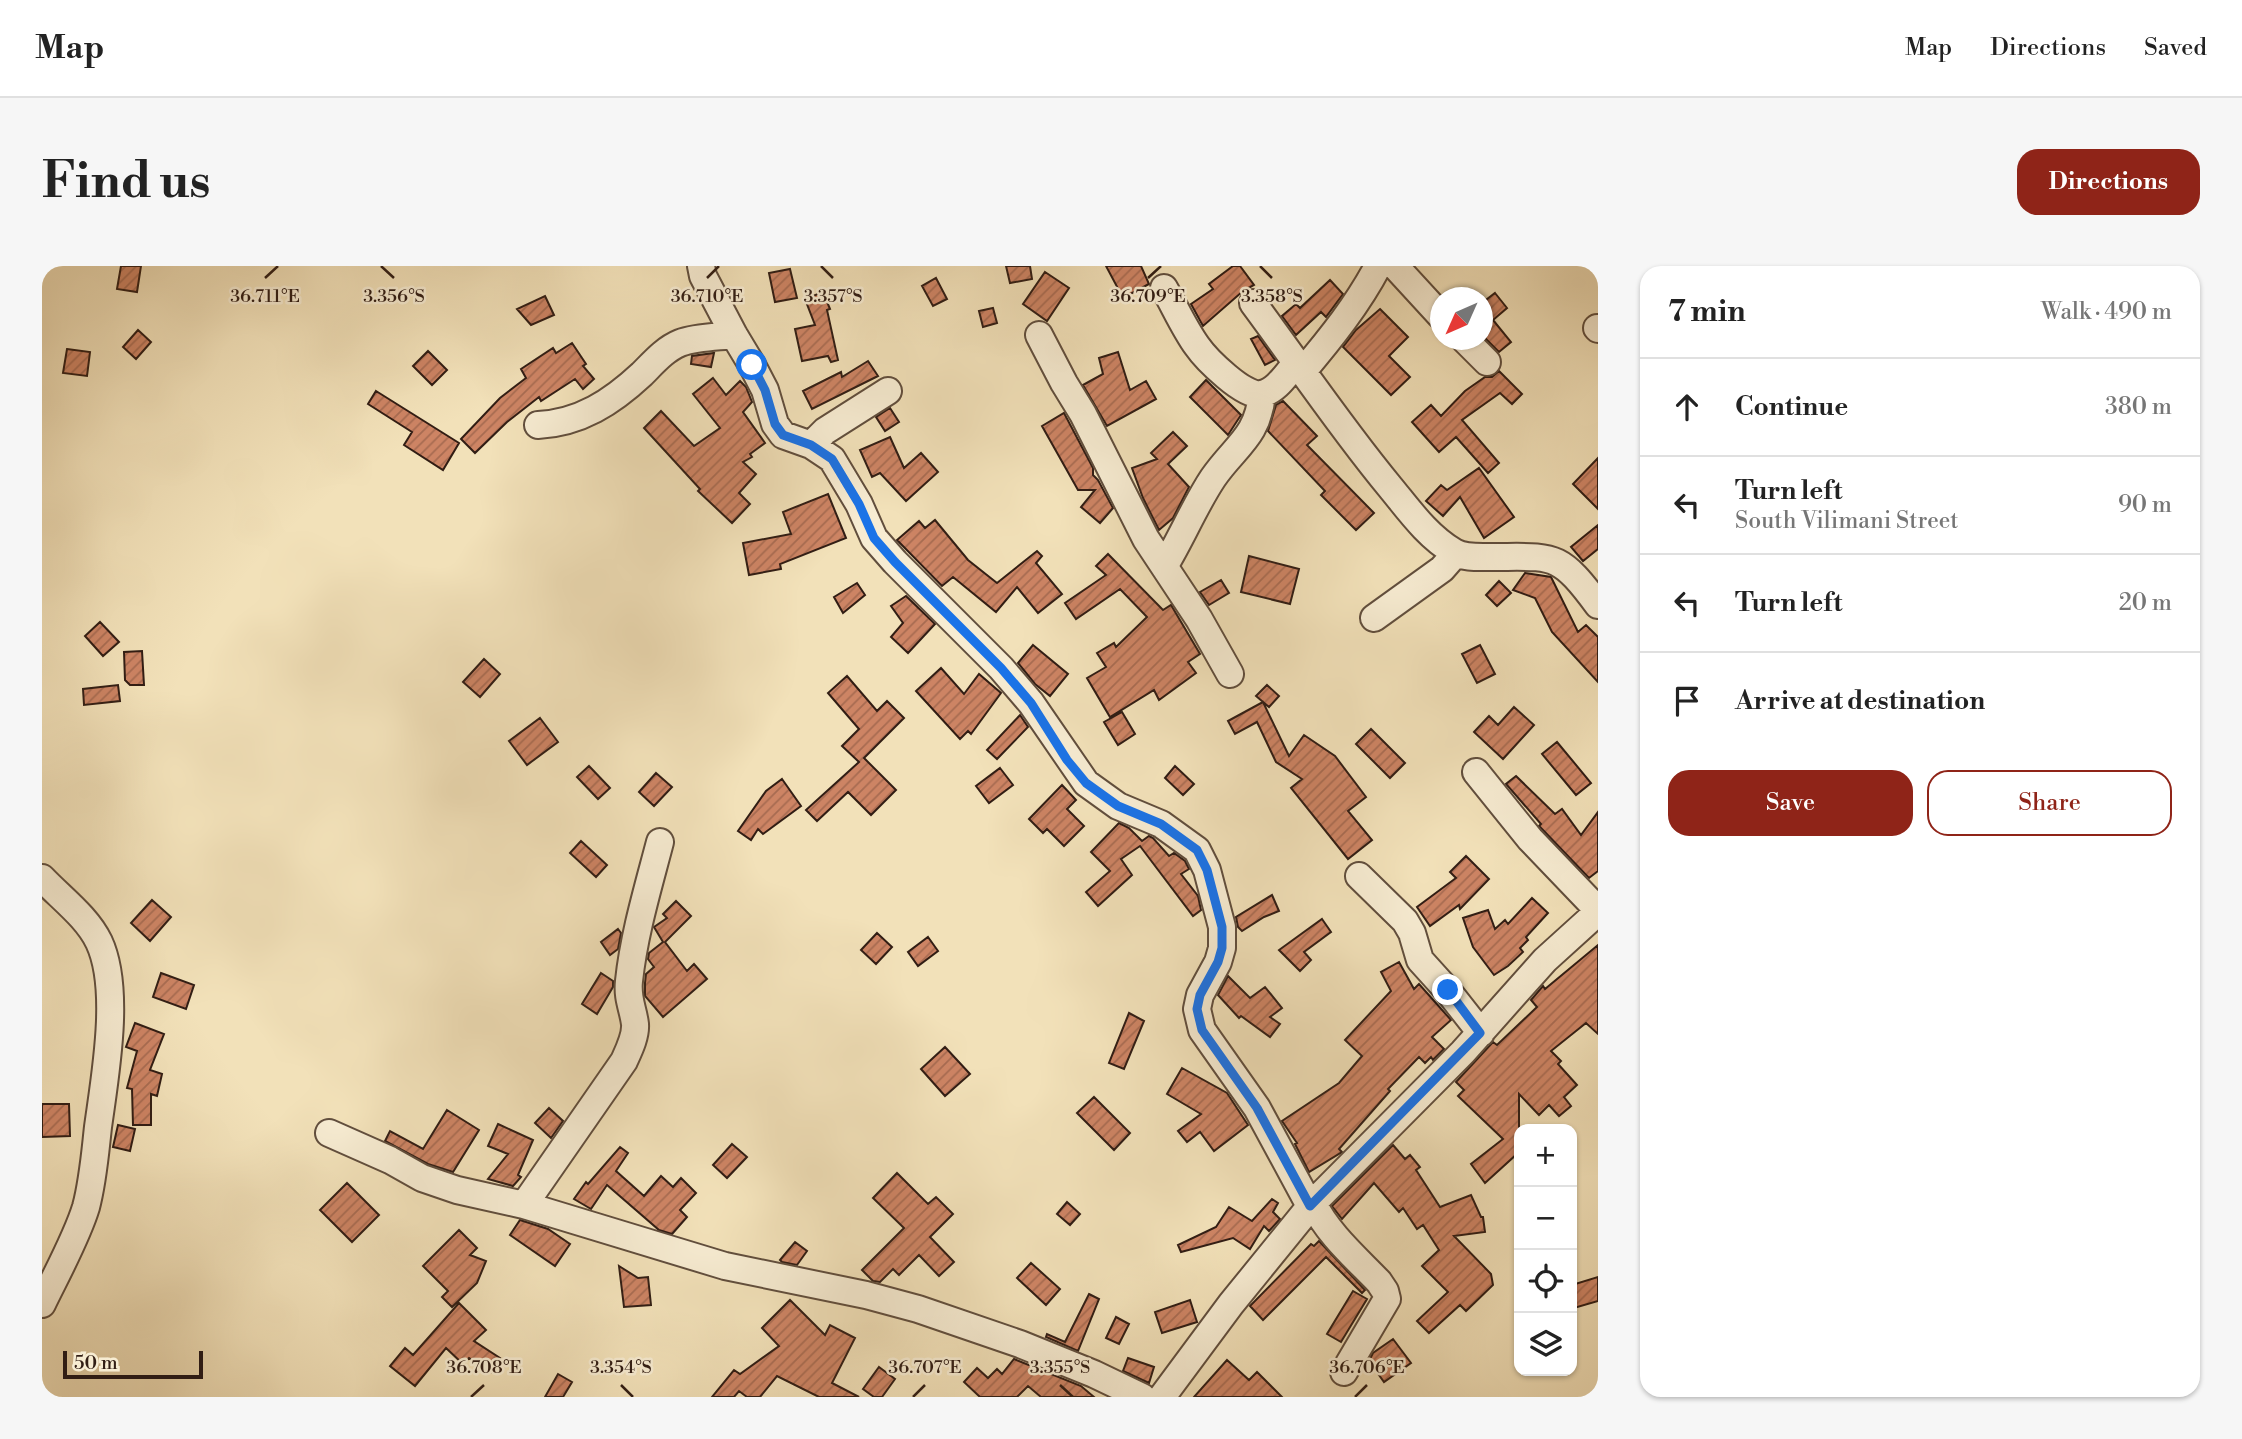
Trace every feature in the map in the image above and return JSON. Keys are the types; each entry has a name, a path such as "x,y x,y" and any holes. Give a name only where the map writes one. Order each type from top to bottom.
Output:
{"street":[{"path":"701,266 703,276 765,390 775,424 783,435 811,445 832,459 859,504 874,538 1001,668 1031,703 1067,760 1086,783 1118,806 1161,824 1197,850 1207,870 1222,927 1222,948 1218,962 1200,995 1197,1009 1202,1030 1257,1108 1322,1220 1385,1291 1387,1299 1344,1372"},
{"path":"1164,288 1197,347 1244,391 1254,395 1262,394 1278,385 1300,366 1353,308 1378,266"},
{"path":"1395,266 1430,303"},
{"path":"1253,303 1348,436 1426,530 1456,553 1473,557 1548,557 1575,574 1598,605"},
{"path":"538,425 559,424 583,416 612,399 664,353 680,344 734,335"},
{"path":"1039,335 1063,383 1083,414 1146,539 1199,619 1230,674"},
{"path":"1475,350 1487,362"},
{"path":"811,445 825,431 888,391"},
{"path":"1165,565 1214,477 1251,432 1258,419 1262,394"},
{"path":"1374,618 1442,569 1456,553"},
{"path":"1162,1397 1231,1304 1312,1205 1480,1033 1545,960 1598,911 1530,839 1476,772"},
{"path":"524,1205 624,1061 632,1042 635,1026 629,1004 629,983 639,920 660,842"},
{"path":"1359,876 1405,921 1412,933 1420,960 1448,990 1480,1033"},
{"path":"42,878 85,921 98,940 105,957 110,989 106,1072 93,1174 85,1208 42,1304"},
{"path":"329,1133 434,1182 485,1198 524,1205 714,1263 866,1295 918,1310 1020,1344 1142,1397"}],"building":[{"path":"121,266 141,266 137,292 117,289"},
{"path":"1006,266 1030,266 1032,279 1010,283"},
{"path":"1106,266 1141,266 1149,284 1123,298"},
{"path":"1233,266 1240,266 1254,285 1243,291 1203,326 1191,304 1213,289 1209,284"},
{"path":"790,269 797,298 775,302 769,273"},
{"path":"1045,272 1069,288 1047,321 1023,304"},
{"path":"936,278 947,299 933,306 922,286"},
{"path":"1330,280 1343,294 1326,317 1321,312 1296,335 1282,316 1296,304 1300,308"},
{"path":"823,292 830,309 827,310 838,360 831,362 828,356 802,361 795,329 815,325 805,299"},
{"path":"1495,293 1507,308 1493,320"},
{"path":"545,296 554,315 531,325 517,309"},
{"path":"993,308 997,323 983,327 979,311"},
{"path":"1380,309 1408,337 1389,356 1410,377 1391,395 1343,347 1356,330"},
{"path":"1493,320 1511,342 1499,352 1493,346"},
{"path":"138,330 151,342 136,359 123,347"},
{"path":"1258,336 1275,360 1265,365 1251,339"},
{"path":"572,343 586,364 583,366 594,379 583,389 575,379 541,401 539,397 507,422 475,453 461,439 500,398 526,378 521,369 553,348 556,353"},
{"path":"67,349 90,352 87,376 63,373"},
{"path":"428,351 447,370 432,385 413,366"},
{"path":"1118,352 1130,390 1146,381 1156,399 1107,426 1083,385 1103,374 1099,358"},
{"path":"714,353 711,367 691,364 692,356"},
{"path":"868,361 878,376 812,409 803,391 841,372 842,377"},
{"path":"1499,371 1522,394 1512,404 1500,393 1462,420 1499,463 1488,473 1456,437 1439,452 1412,422 1431,405 1441,416 1465,391"},
{"path":"713,378 726,395 740,381 746,387 752,402 743,412 765,443 743,462 756,474 739,493 750,504 732,523 698,491 700,489 644,428 661,411 694,446 720,428 693,394"},
{"path":"1206,380 1241,415 1228,435 1190,397"},
{"path":"376,391 459,443 443,470 404,445 412,432 368,404"},
{"path":"1283,401 1317,436 1307,445 1374,513 1356,530 1321,495 1325,491 1268,431 1276,405"},
{"path":"890,408 899,422 885,431 876,417"},
{"path":"1064,413 1093,468 1093,475 1113,508 1100,523 1081,507 1095,490 1078,490 1042,426"},
{"path":"1173,432 1187,446 1168,464 1189,487 1173,518 1159,530 1132,468 1157,459 1151,453"},
{"path":"890,437 904,468 921,453 938,472 906,501 880,473 872,477 860,450"},
{"path":"1598,458 1598,509 1573,484"},
{"path":"1479,468 1514,517 1484,538 1460,497 1443,516 1426,501 1441,485 1447,490"},
{"path":"828,494 846,538 780,564 781,569 749,575 743,543 791,534 783,512"},
{"path":"935,520 968,560 997,583 1037,551 1042,556 1036,563 1062,594 1038,613 1017,587 996,612 953,577 942,586 897,540 919,521 925,528"},
{"path":"1598,525 1598,549 1583,561 1571,547"},
{"path":"1108,554 1163,610 1171,605 1200,654 1188,662 1196,673 1159,700 1154,690 1110,717 1087,678 1106,667 1097,653 1114,643 1116,647 1147,617 1120,589 1076,619 1065,603 1106,575 1096,566"},
{"path":"1249,556 1299,569 1290,604 1241,592"},
{"path":"1525,573 1551,577 1578,632 1586,625 1598,637 1598,682 1552,632 1535,598 1513,590"},
{"path":"1221,580 1229,593 1209,605 1200,592"},
{"path":"1499,581 1511,593 1497,606 1486,595"},
{"path":"857,583 865,595 843,613 834,597"},
{"path":"906,596 935,624 908,653 891,637 903,623 891,606"},
{"path":"100,622 119,642 103,656 85,636"},
{"path":"1033,645 1068,674 1050,696 1035,684 1018,663"},
{"path":"1480,645 1495,674 1477,683 1462,654"},
{"path":"142,651 144,685 130,685 125,680 124,652"},
{"path":"484,659 500,674 480,697 463,682"},
{"path":"941,668 964,694 979,674 1001,693 971,734 968,731 960,739 916,691"},
{"path":"847,676 877,711 887,701 904,718 864,758 896,790 871,815 848,792 817,821 806,810 859,762 842,746 859,729 828,693"},
{"path":"118,685 120,701 84,705 83,689"},
{"path":"1267,685 1279,696 1269,707 1256,696"},
{"path":"1263,702 1289,756 1304,735 1335,756 1366,797 1348,811 1372,840 1348,859 1291,788 1302,779 1276,762 1257,722 1235,734 1228,721"},
{"path":"1514,707 1534,725 1503,759 1474,732 1489,716 1498,725"},
{"path":"1122,712 1135,734 1118,745 1104,722"},
{"path":"1020,715 1028,727 997,759 987,750"},
{"path":"540,718 558,742 527,765 509,741"},
{"path":"1371,729 1405,763 1390,778 1356,744"},
{"path":"1557,742 1591,783 1576,795 1542,754"},
{"path":"589,766 610,788 598,799 577,777"},
{"path":"1175,766 1194,784 1183,795 1165,778"},
{"path":"1000,768 1013,785 989,803 976,786"},
{"path":"656,773 672,787 654,806 639,792"},
{"path":"1516,776 1555,814 1562,809 1581,835 1598,812 1598,871 1589,878 1539,826 1541,824 1506,784"},
{"path":"782,779 801,806 763,834 758,829 751,840 738,831 766,791"},
{"path":"1062,785 1076,800 1067,809 1084,826 1064,846 1047,829 1043,833 1029,819"},
{"path":"1119,823 1129,828 1142,841 1149,836 1169,856 1174,853 1185,861 1189,869 1181,874 1198,896 1201,910 1193,916 1140,846 1121,859 1132,875 1098,906 1086,892 1110,871 1091,852"},
{"path":"581,841 607,865 596,877 570,853"},
{"path":"1466,856 1489,879 1460,909 1459,905 1430,926 1417,907 1456,878 1450,872"},
{"path":"1272,895 1279,911 1242,931 1238,927 1236,917"},
{"path":"1532,898 1548,913 1526,937 1528,940 1520,948 1523,952 1494,975 1473,947 1463,918 1488,910 1495,929 1505,920 1508,924"},
{"path":"152,900 171,917 150,941 131,923"},
{"path":"676,901 691,916 665,942 687,971 694,964 707,979 663,1017 645,996 646,974 654,967 648,959 649,953 663,942 654,927 667,918 663,914"},
{"path":"1322,919 1331,932 1304,952 1311,960 1300,971 1279,950"},
{"path":"618,929 621,933 618,949 610,955 601,942"},
{"path":"877,933 892,947 876,964 861,950"},
{"path":"928,937 938,951 918,966 908,952"},
{"path":"1598,945 1598,1034 1586,1023 1551,1051 1561,1061 1558,1064 1577,1085 1564,1097 1571,1106 1559,1116 1549,1105 1539,1115 1519,1094 1519,1124 1514,1124 1514,1157 1485,1183 1471,1164 1503,1139 1458,1096 1464,1090 1456,1082 1493,1042 1497,1045 1537,1007 1531,1000 1543,986 1545,989"},
{"path":"1399,962 1414,989 1419,984 1451,1020 1432,1037 1444,1049 1433,1060 1431,1057 1425,1063 1419,1057 1388,1089 1390,1091 1339,1149 1342,1152 1309,1172 1295,1144 1297,1143 1282,1121 1339,1083 1362,1056 1345,1040 1391,991 1381,972"},
{"path":"161,973 194,985 186,1009 153,997"},
{"path":"601,973 613,981 613,987 597,1014 582,1004"},
{"path":"1228,976 1250,998 1265,987 1282,1008 1270,1017 1280,1024 1270,1037 1241,1016 1239,1018 1218,995"},
{"path":"1129,1013 1144,1021 1124,1069 1109,1063"},
{"path":"135,1023 164,1034 150,1070 162,1074 157,1096 151,1094 151,1125 133,1125 132,1089 127,1088 137,1051 126,1047"},
{"path":"945,1047 970,1074 945,1096 921,1069"},
{"path":"1182,1068 1227,1093 1248,1125 1214,1151 1200,1132 1187,1142 1178,1131 1201,1114 1167,1094"},
{"path":"1094,1097 1130,1133 1114,1150 1077,1113"},
{"path":"42,1104 69,1104 70,1136 42,1137"},
{"path":"549,1108 563,1121 551,1138 535,1123"},
{"path":"447,1110 479,1130 453,1172 428,1164 385,1141 390,1131 423,1149"},
{"path":"498,1124 533,1140 518,1175 521,1177 513,1186 488,1179 508,1154 488,1146"},
{"path":"118,1125 135,1129 130,1151 113,1147"},
{"path":"732,1144 747,1157 727,1178 713,1165"},
{"path":"1393,1145 1405,1159 1410,1155 1420,1167 1416,1170 1440,1207 1471,1195 1483,1217 1485,1232 1454,1236 1491,1274 1493,1285 1466,1311 1460,1305 1429,1333 1417,1321 1448,1292 1422,1266 1439,1250 1423,1225 1417,1229 1403,1208 1399,1212 1374,1183 1342,1219 1332,1206"},
{"path":"620,1147 628,1153 616,1171 644,1196 661,1176 673,1187 681,1178 696,1193 680,1210 687,1217 672,1234 659,1230 607,1185 591,1209 574,1199 586,1182 588,1184"},
{"path":"897,1173 928,1204 936,1197 953,1214 930,1237 954,1262 939,1276 919,1255 899,1275 893,1269 880,1282 873,1281 862,1270 904,1228 873,1198"},
{"path":"347,1183 379,1215 352,1242 320,1210"},
{"path":"1272,1199 1278,1203 1273,1212 1280,1219 1269,1231 1264,1226 1250,1249 1233,1238 1181,1252 1178,1245 1216,1227 1229,1207 1252,1221"},
{"path":"1067,1202 1080,1214 1070,1225 1057,1214"},
{"path":"520,1220 548,1229 570,1244 555,1266 510,1235"},
{"path":"459,1230 477,1248 470,1255 486,1261 477,1283 452,1307 442,1297 448,1291 423,1266"},
{"path":"1319,1241 1365,1290 1362,1293 1326,1257 1263,1320 1250,1306 1311,1244 1314,1246"},
{"path":"795,1242 807,1251 797,1265 782,1262 780,1260"},
{"path":"1031,1263 1060,1289 1046,1305 1017,1278"},
{"path":"619,1266 638,1278 648,1277 651,1305 624,1307"},
{"path":"1598,1277 1598,1301 1577,1307 1577,1283"},
{"path":"1353,1291 1367,1299 1341,1342 1327,1334"},
{"path":"1089,1294 1099,1299 1078,1351 1046,1337 1047,1334 1065,1342"},
{"path":"790,1300 825,1335 830,1325 855,1338 832,1383 859,1397 819,1397 777,1376 760,1397 747,1397 739,1391 734,1397 712,1397 734,1370 740,1374 779,1346 762,1328"},
{"path":"1190,1300 1197,1322 1162,1333 1155,1312"},
{"path":"459,1303 486,1330 474,1341 500,1358 491,1372 469,1358 463,1364 446,1348 415,1386 390,1366 405,1348 413,1355"},
{"path":"1116,1317 1129,1324 1119,1344 1106,1338"},
{"path":"1393,1339 1411,1363 1384,1382 1369,1361 1373,1353"},
{"path":"1128,1358 1154,1367 1149,1383 1123,1371"},
{"path":"1014,1359 1081,1386 1094,1397 1041,1397 1028,1386 1017,1397 980,1397 964,1382 977,1368 988,1378 997,1369 1002,1374"},
{"path":"1227,1360 1249,1380 1257,1372 1282,1397 1194,1397"},
{"path":"879,1367 895,1379 882,1397 874,1397 863,1389"},
{"path":"558,1374 572,1382 563,1397 545,1397"}],"route":[{"path":"752,365 765,390 775,424 783,435 811,445 832,459 859,504 874,538 1001,668 1031,703 1067,760 1086,783 1118,806 1161,824 1197,850 1207,870 1222,927 1222,948 1218,962 1200,995 1198,1019 1207,1040 1257,1108 1310,1206 1480,1033 1448,990"}]}
